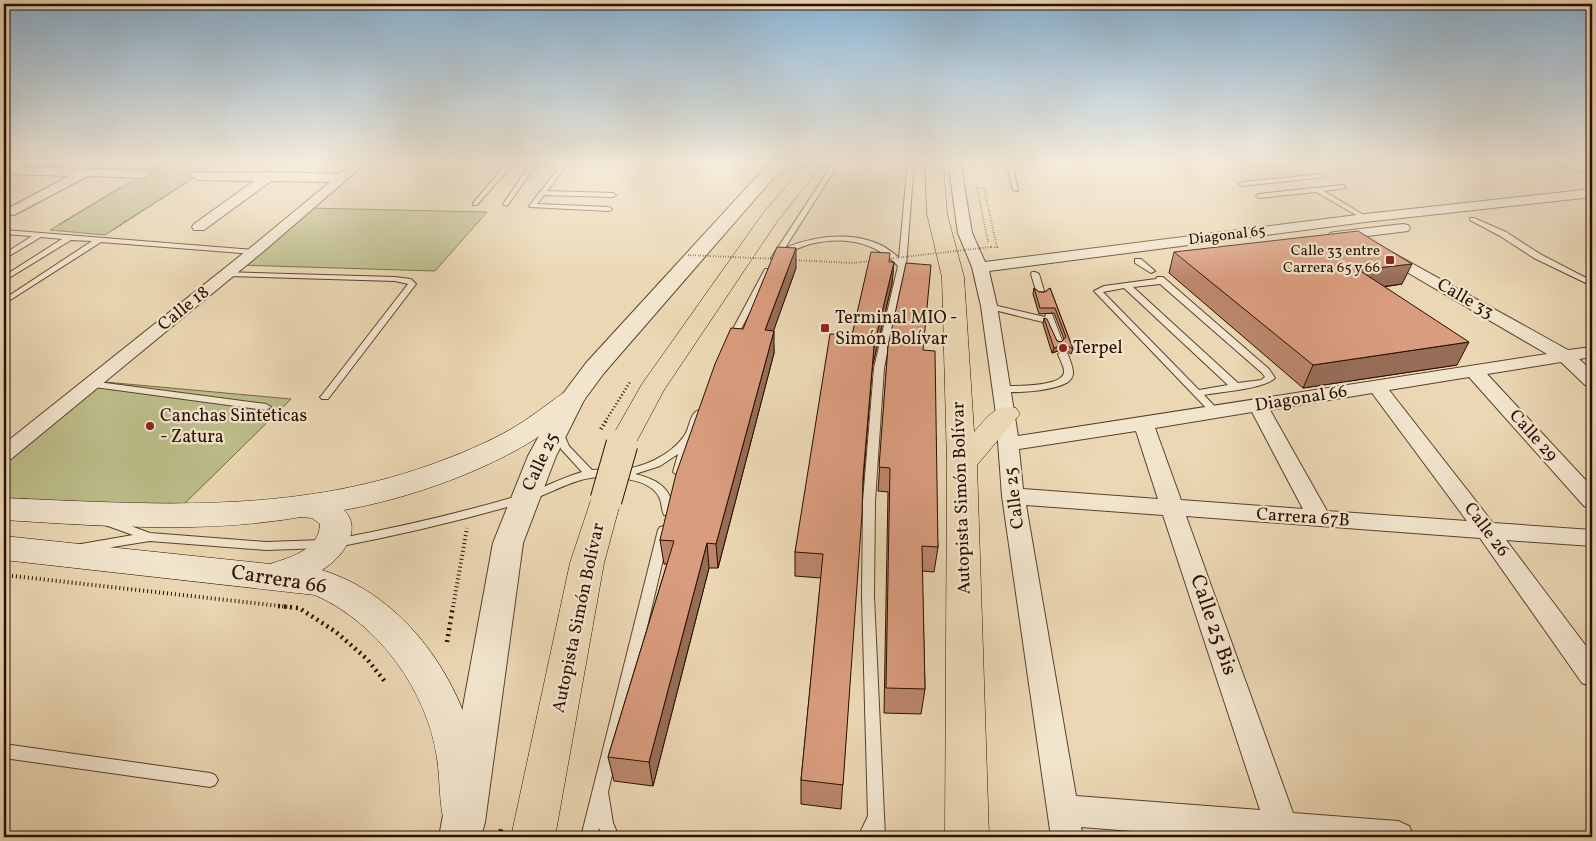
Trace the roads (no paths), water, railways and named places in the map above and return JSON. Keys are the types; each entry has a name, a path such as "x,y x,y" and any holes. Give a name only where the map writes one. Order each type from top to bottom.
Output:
{"highway":[{"name":"Autopista Simón Bolívar","path":"533,837 602,482 651,390 771,216 785,200"},
{"path":"931,200 937,214"},
{"name":"Autopista Simón Bolívar","path":"936,200 937,214 953,277 962,463 974,829"},
{"path":"962,463 1004,402"}],"main road":[{"path":"292,508 372,494 450,469 522,434 572,399"},
{"path":"4,509 91,515 172,516 315,508 331,515 336,521 337,528 332,544 317,558 303,566 267,577"},
{"name":"Carrera 66","path":"4,548 318,582 327,584 365,607 401,639 435,691 448,723 456,755 462,829"}],"street":[{"path":"14,211 34,200"},
{"path":"199,227 236,200"},
{"name":"Calle 18","path":"4,454 316,200"},
{"name":"Calle 25","path":"462,829 508,543 542,456 572,399 595,368 745,200"},
{"name":"Calle 25","path":"960,200 965,233 985,267 1004,402 1013,496 1065,824"},
{"name":"Diagonal 65","path":"985,267 1520,200"},
{"name":"Diagonal 65","path":"985,267 1034,274 1136,265 1352,234 1592,206"},
{"name":"Calle 33","path":"1333,223 1566,357 1592,381"},
{"path":"1299,227 1322,233 1325,235 1322,238"},
{"name":"Diagonal 66","path":"1009,443 1035,441 1592,352"},
{"name":"Calle 29","path":"1474,371 1592,501"},
{"name":"Calle 26","path":"1377,387 1487,531 1592,675"},
{"path":"1258,406 1320,519"},
{"name":"Calle 25 Bis","path":"1143,423 1282,828"},
{"name":"Carrera 67B","path":"1013,496 1592,538"},
{"path":"1065,824 1282,828 1398,837"}],"lane":[{"path":"476,204 479,200"},
{"path":"506,204 509,200"},
{"path":"536,200 532,206 609,209"},
{"path":"726,348 813,200"},
{"path":"877,837 868,596 869,501 880,368 902,266 908,200"},
{"path":"1334,200 1366,218"},
{"path":"1472,219 1503,234 1537,256 1592,284"},
{"path":"4,232 254,252"},
{"path":"4,257 39,235"},
{"path":"4,279 68,238"},
{"path":"779,258 795,245 811,241 845,239 873,244 885,249 894,255 902,266"},
{"path":"4,302 99,240"},
{"path":"1136,265 1269,374 1270,378 1264,382 1197,393"},
{"path":"227,274 395,279 408,281 412,284 325,397"},
{"path":"1034,274 1041,294"},
{"path":"1155,279 1101,288 1098,293 1215,412"},
{"path":"1126,285 1236,386"},
{"path":"990,306 1050,318 1059,343"},
{"path":"1004,402 1062,382 1067,378 1069,371 1063,354"},
{"path":"90,384 266,407"},
{"path":"589,837 674,489 689,437 704,401"},
{"path":"556,429 565,448 602,482 649,481 660,489 667,500 668,512"},
{"path":"48,552 150,537 266,546 332,544 426,525 524,499 602,482 649,468 663,462 678,450 689,437"},
{"path":"91,515 150,537"},
{"path":"4,751 210,780"},
{"path":"600,788 605,823 612,837"},
{"path":"866,837 876,818"}],"place":[{"name":"Calle 33 entre Carrera 65 y 66","path":"1390,260"},
{"name":"Terminal MIO - Simón Bolívar","path":"825,328"},
{"name":"Terpel","path":"1063,348"},
{"name":"Canchas Sinteticas - Zatura","path":"150,426"}]}
